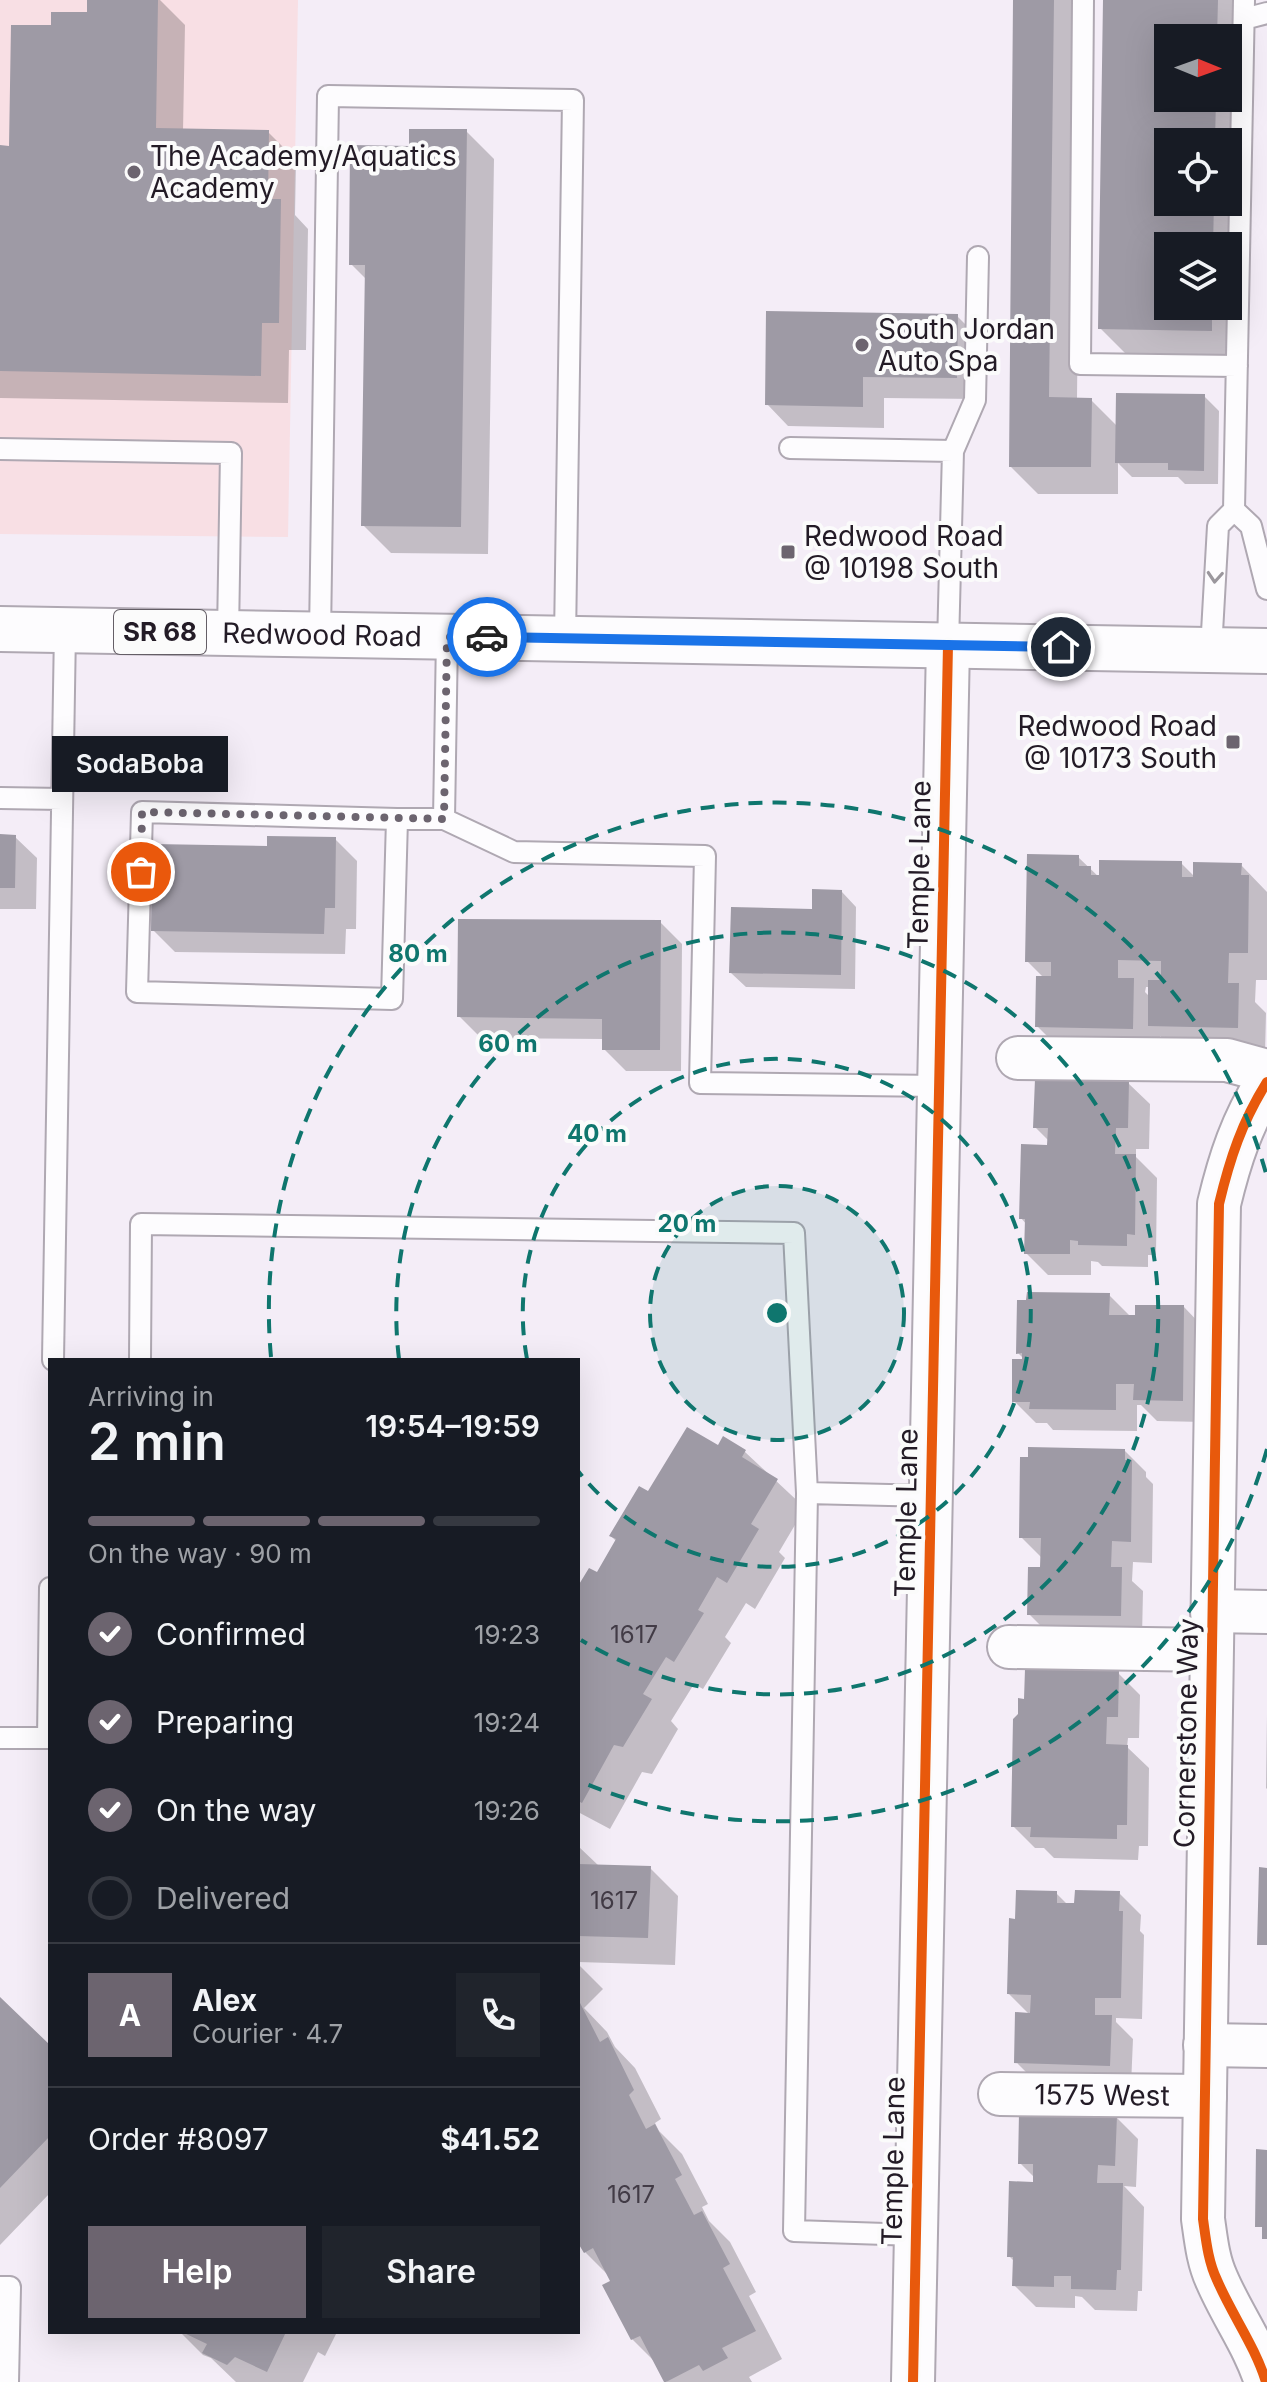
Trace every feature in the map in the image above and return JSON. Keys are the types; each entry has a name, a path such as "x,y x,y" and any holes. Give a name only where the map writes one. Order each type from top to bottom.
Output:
{"main road":[{"name":"Redwood Road","path":"0,629 1267,651"}],"street":[{"name":"Temple Lane","path":"913,2382 948,645"},
{"path":"1018,1058 1227,1060 1267,1071"},
{"name":"Cornerstone Way","path":"1266,2382 1261,2365 1216,2278 1207,2249 1203,2219 1219,1204 1232,1153 1248,1111 1267,1082"},
{"path":"1009,1647 1211,1631 1267,1612"},
{"path":"1205,2045 1267,2046"},
{"name":"1575 West","path":"1000,2094 1205,2096"}],"lane":[{"path":"1083,0 1080,364 1237,366"},
{"path":"1211,650 1218,526 1234,510 1244,9 1267,13"},
{"path":"320,635 328,96 512,99 573,100 565,639"},
{"path":"948,645 953,451 975,400 978,257"},
{"path":"790,448 953,451"},
{"path":"0,449 231,453 228,633"},
{"path":"1234,510 1251,526 1267,589"},
{"path":"53,1358 65,630"},
{"path":"444,819 447,637"},
{"path":"0,798 62,799"},
{"path":"397,819 392,999 137,992 142,812 444,819 514,852 705,856 700,1083 938,1086"},
{"path":"140,1358 141,1224 794,1233 807,1493 794,2231 916,2235"},
{"path":"807,1493 930,1496"},
{"path":"0,1738 48,1738"},
{"path":"0,2287 10,2287 8,2382"}],"shaded area":[{"path":"0,0 298,0 288,537 0,534"}],"building":[{"name":"The Academy/Aquatics Academy","path":"87,0 158,0 156,128 269,130 268,199 281,199 279,323 262,323 261,376 0,371 0,145 9,146 11,25 51,25 51,12 87,12"},
{"path":"1013,0 1054,0 1049,397 1092,398 1091,467 1009,467"},
{"path":"1103,0 1218,0 1217,24 1154,24 1154,112 1216,112 1215,128 1154,128 1154,216 1214,216 1213,232 1154,232 1154,320 1212,320 1212,331 1098,329"},
{"path":"409,129 467,129 461,527 361,526 365,265 349,265 350,145 409,146"},
{"name":"South Jordan Auto Spa","path":"766,311 958,314 957,378 863,377 863,407 765,405"},
{"path":"1116,393 1205,394 1204,471 1168,470 1168,463 1115,463"},
{"path":"0,834 16,835 15,888 0,888"},
{"path":"267,836 336,837 335,908 325,908 324,934 151,931 152,844 267,846"},
{"path":"1027,854 1079,855 1079,866 1091,866 1091,875 1099,875 1099,860 1182,861 1182,877 1193,877 1193,862 1242,863 1241,875 1249,875 1248,953 1229,953 1228,983 1239,983 1238,1028 1148,1026 1148,980 1161,980 1161,961 1118,960 1118,978 1134,978 1133,1029 1035,1027 1036,976 1051,976 1051,962 1025,962"},
{"path":"812,889 842,890 841,975 729,973 731,907 812,909"},
{"path":"458,919 661,920 660,1050 602,1050 602,1019 457,1017"},
{"path":"1035,1079 1129,1081 1128,1128 1116,1128 1115,1154 1136,1154 1135,1235 1127,1234 1127,1246 1078,1245 1078,1241 1070,1240 1070,1254 1024,1254 1025,1219 1019,1219 1021,1144 1047,1145 1048,1128 1033,1128"},
{"path":"1027,1292 1110,1293 1109,1315 1135,1315 1135,1305 1184,1305 1183,1401 1133,1400 1134,1384 1116,1384 1116,1410 1029,1409 1030,1402 1012,1402 1012,1359 1022,1359 1022,1353 1016,1354 1017,1300 1026,1300"},
{"path":"687,1427 718,1445 723,1436 746,1450 742,1457 778,1479 751,1524 759,1529 727,1583 717,1577 698,1610 704,1613 674,1662 666,1657 643,1694 652,1699 623,1747 614,1745 582,1803 580,1583 589,1568 597,1572 616,1539 609,1536 639,1486 648,1491"},
{"path":"1028,1447 1125,1449 1125,1460 1132,1460 1131,1542 1112,1541 1111,1567 1122,1567 1121,1616 1027,1615 1028,1567 1040,1567 1041,1538 1019,1538 1020,1457 1028,1457"},
{"path":"1025,1669 1119,1671 1118,1717 1107,1717 1106,1744 1128,1745 1127,1825 1117,1825 1117,1839 1030,1837 1031,1827 1011,1827 1013,1719 1018,1714 1018,1698 1024,1699"},
{"path":"580,1864 651,1866 648,1938 580,1936"},
{"path":"1259,1867 1267,1868 1267,1945 1257,1945"},
{"path":"1016,1890 1057,1891 1057,1903 1074,1903 1075,1890 1120,1891 1119,1911 1123,1911 1121,1998 1095,1998 1095,2015 1112,2015 1110,2066 1014,2063 1015,2012 1030,2013 1031,1995 1007,1994 1009,1918 1015,1919"},
{"path":"0,1997 48,2043 48,2138 0,2188"},
{"path":"580,2003 600,2042 608,2037 634,2090 629,2095 646,2129 655,2124 682,2175 675,2179 694,2215 702,2211 730,2264 723,2268 756,2331 722,2348 728,2358 703,2371 699,2365 664,2382 640,2336 631,2340 602,2285 610,2281 593,2248 584,2253 580,2246"},
{"path":"1019,2113 1117,2115 1115,2166 1098,2165 1097,2183 1123,2183 1121,2270 1117,2270 1116,2290 1071,2289 1071,2276 1054,2276 1054,2287 1012,2286 1013,2257 1007,2257 1009,2181 1033,2182 1033,2164 1018,2164"},
{"path":"1256,2149 1267,2150 1267,2239 1262,2239 1262,2227 1255,2227"},
{"path":"186,2334 285,2334 267,2372 235,2357 227,2365 202,2353 207,2344"}],"cycle path":[{"path":"913,2382 948,645"},
{"path":"1266,2382 1214,2273 1203,2219 1219,1204 1238,1141 1250,1111 1267,1082"}],"way so far":[{"path":"141,872 142,812 444,819 447,637 487,637"}],"place":[{"name":"The Academy/Aquatics Academy","path":"134,172"},
{"name":"South Jordan Auto Spa","path":"862,345"},
{"name":"Redwood Road @ 10198 South","path":"788,552"},
{"name":"Redwood Road @ 10173 South","path":"1233,742"},
{"name":"SodaBoba","path":"141,872"}],"route":[{"path":"487,637 1061,647"}]}
